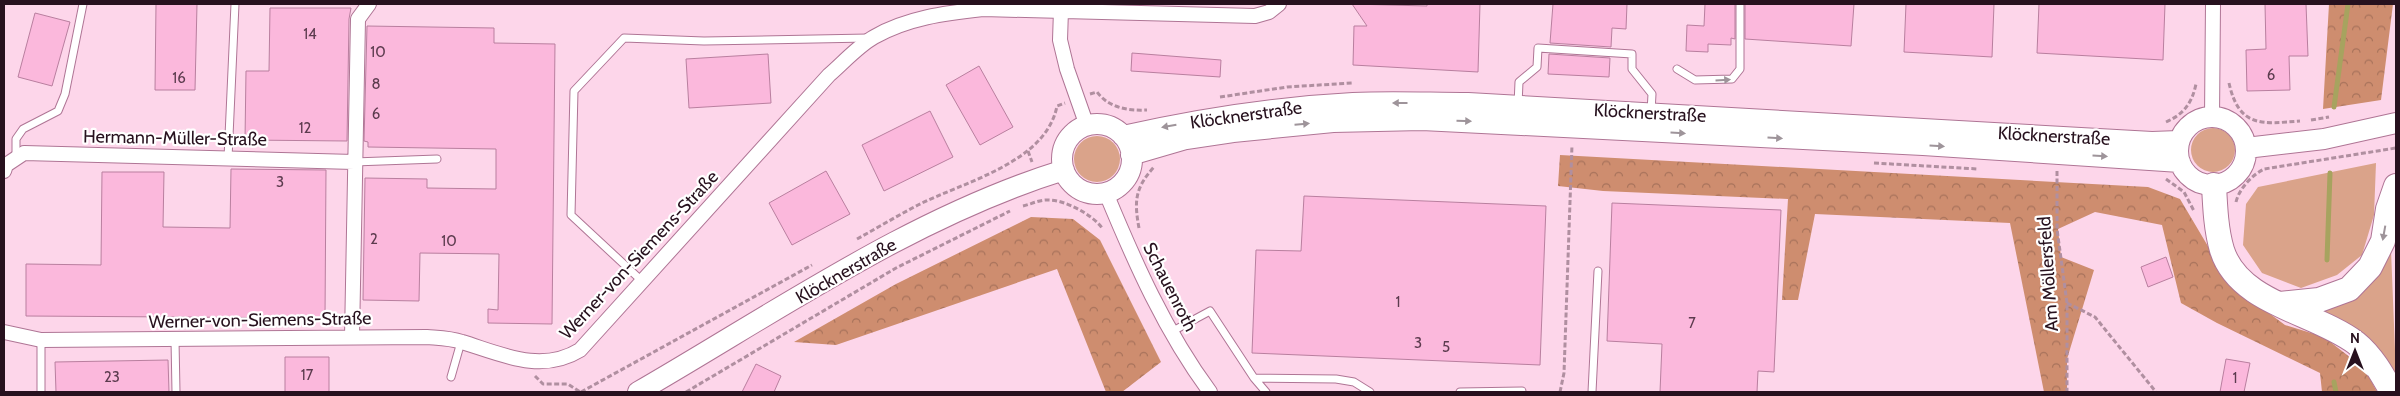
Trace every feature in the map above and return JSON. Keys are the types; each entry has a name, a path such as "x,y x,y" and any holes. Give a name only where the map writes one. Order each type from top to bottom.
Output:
{"highway":[{"path":"2214,185 2222,250 2234,272 2252,290 2334,329 2357,344 2376,364 2392,392"},
{"path":"2278,304 2319,300 2349,289 2370,267 2383,240 2388,209 2396,186"}],"main road":[{"name":"Klöcknerstraße","path":"1123,136 1207,119 1285,108 1355,103 1518,105 2152,142 2180,141"},
{"path":"1549,126 1563,117 1651,121 1651,113"},
{"path":"2212,117 2231,123 2238,129 2246,148 2245,159 2241,169 2225,183 2214,185 2203,184 2193,180 2185,172 2178,152 2184,131 2202,119 2212,117"},
{"name":"Klöcknerstraße","path":"1132,155 1158,146 1194,138 1333,122 1422,120 2180,162"},
{"path":"2246,148 2324,139 2396,123"},
{"path":"1087,126 1109,126 1123,136 1131,149 1132,155 1130,171 1125,181 1106,193 1085,192 1069,180 1062,160 1066,143 1077,130 1087,126"},
{"name":"Klöcknerstraße","path":"638,392 867,258 953,213 1064,170"}],"street":[{"path":"352,337 358,18 369,4"},
{"name":"Werner-von-Siemens-Straße","path":"4,332 41,340 427,337 461,342 511,358 554,361 568,357 580,350 644,282 829,75 873,38 911,21 941,14 983,9 1254,16 1269,12 1279,4"},
{"path":"2212,117 2213,4"},
{"path":"1061,10 1060,40 1067,70 1087,126"},
{"name":"Hermann-Müller-Straße","path":"8,164 24,153 354,162"},
{"name":"Schauenroth","path":"1106,193 1151,297 1188,362 1210,392"}],"lane":[{"path":"8,164 16,139 22,129 58,111 65,94 83,4"},
{"path":"228,158 236,4"},
{"path":"1677,70 1695,80 1732,79 1740,70 1740,4"},
{"path":"644,282 572,215 574,91 587,77 624,38 704,41 873,38"},
{"path":"1518,105 1519,82 1537,68 1538,48 1632,54 1632,69 1652,94 1651,113"},
{"path":"354,162 437,159"},
{"path":"1592,392 1598,271"},
{"path":"1171,332 1210,311 1254,378 1266,392"},
{"path":"41,340 41,392"},
{"path":"175,340 176,392"},
{"path":"451,377 461,342"},
{"path":"1254,378 1354,382 1370,392"},
{"path":"1460,392 1522,391"}],"path":[{"path":"2228,78 2237,105 2248,119 2262,124 2306,121 2335,116"},
{"path":"2162,123 2176,118 2186,108 2192,98 2197,79"},
{"path":"1562,144 1581,145"},
{"path":"1560,392 1564,373 1572,144"},
{"path":"2235,210 2240,192 2258,172 2264,169 2396,148"},
{"name":"Am Möllersfeld","path":"2057,154 2058,229 2067,303 2067,392"},
{"path":"1134,205 1144,179 1154,168 1162,163"},
{"path":"1872,163 1979,169"},
{"path":"2047,173 2066,174"},
{"path":"2157,178 2166,180 2184,192 2195,214"},
{"path":"686,392 896,268 1017,207 1052,200 1096,219"},
{"path":"2067,303 2095,317 2156,392"},
{"path":"534,361 534,374 537,380 543,384 568,384 580,392"}],"shaded area":[{"path":"2217,128 2229,134 2234,141 2234,159 2229,166 2222,171 2209,172 2201,169 2194,162 2191,146 2194,138 2201,131"},
{"path":"1093,136 1101,136 1110,140 1116,146 1120,159 1116,172 1110,178 1101,182 1093,182 1084,178 1078,172 1074,163 1074,155 1078,146 1084,140"},
{"path":"2376,163 2374,215 2362,255 2337,275 2301,288 2262,273 2243,245 2246,204 2258,187"},
{"path":"2391,250 2396,375 2375,346 2314,311"}],"green space":[{"path":"2329,4 2393,4 2381,100 2323,109"},
{"path":"1560,155 2148,187 2180,199 2231,285 2285,325 2324,337 2365,369 2377,392 2322,392 2320,373 2217,323 2181,303 2162,225 2095,212 2058,229 2061,257 2094,270 2067,359 2067,392 2044,392 2010,223 1815,214 1798,300 1782,300 1788,199 1603,191 1558,186"},
{"path":"1031,217 1073,219 1100,240 1161,362 1122,392 1106,392 1057,269 836,345 794,342 896,284"}],"building":[{"path":"156,4 197,4 195,90 155,90"},
{"path":"1352,4 1427,6 1427,4 1480,4 1478,72 1353,65 1354,26 1367,26"},
{"path":"1553,4 1627,4 1626,29 1612,28 1611,47 1550,43"},
{"path":"1705,4 1735,4 1735,39 1731,38 1731,45 1708,44 1708,52 1686,51 1687,25 1704,26"},
{"path":"1745,4 1854,4 1851,46 1745,39"},
{"path":"1906,4 1994,4 1992,57 1904,52"},
{"path":"2039,4 2165,4 2163,60 2037,53"},
{"path":"2265,4 2306,4 2308,56 2289,56 2290,90 2247,91 2246,50 2266,49"},
{"path":"270,8 351,8 349,19 347,141 245,140 246,71 269,71"},
{"path":"35,13 70,22 52,86 18,77"},
{"path":"367,26 494,28 494,43 555,44 552,324 488,323 488,309 498,310 499,254 420,253 419,301 363,300 365,178 427,179 427,188 496,189 496,149 368,147 368,142 364,141"},
{"path":"1132,53 1221,60 1220,77 1131,71"},
{"path":"768,54 771,103 689,108 686,59"},
{"path":"1549,54 1610,58 1609,77 1548,74"},
{"path":"979,66 1013,127 980,145 946,85"},
{"path":"930,111 953,157 884,191 862,145"},
{"path":"231,169 326,170 325,318 26,316 26,264 101,265 102,172 164,172 163,227 230,228"},
{"path":"826,171 850,214 792,245 769,203"},
{"path":"1304,196 1546,206 1540,365 1252,353 1256,250 1301,251"},
{"path":"1612,203 1781,210 1774,372 1758,371 1757,392 1660,392 1662,344 1607,341"},
{"path":"2166,257 2173,277 2148,287 2141,267"},
{"path":"285,357 329,357 329,392 285,392"},
{"path":"2226,359 2250,363 2244,392 2220,392"},
{"path":"168,360 169,392 56,392 55,362"},
{"path":"756,364 781,376 774,392 742,392"}],"waterway":[{"path":"2334,107 2348,4"},
{"path":"2327,260 2330,173"},
{"path":"2334,382 2336,392"}]}
